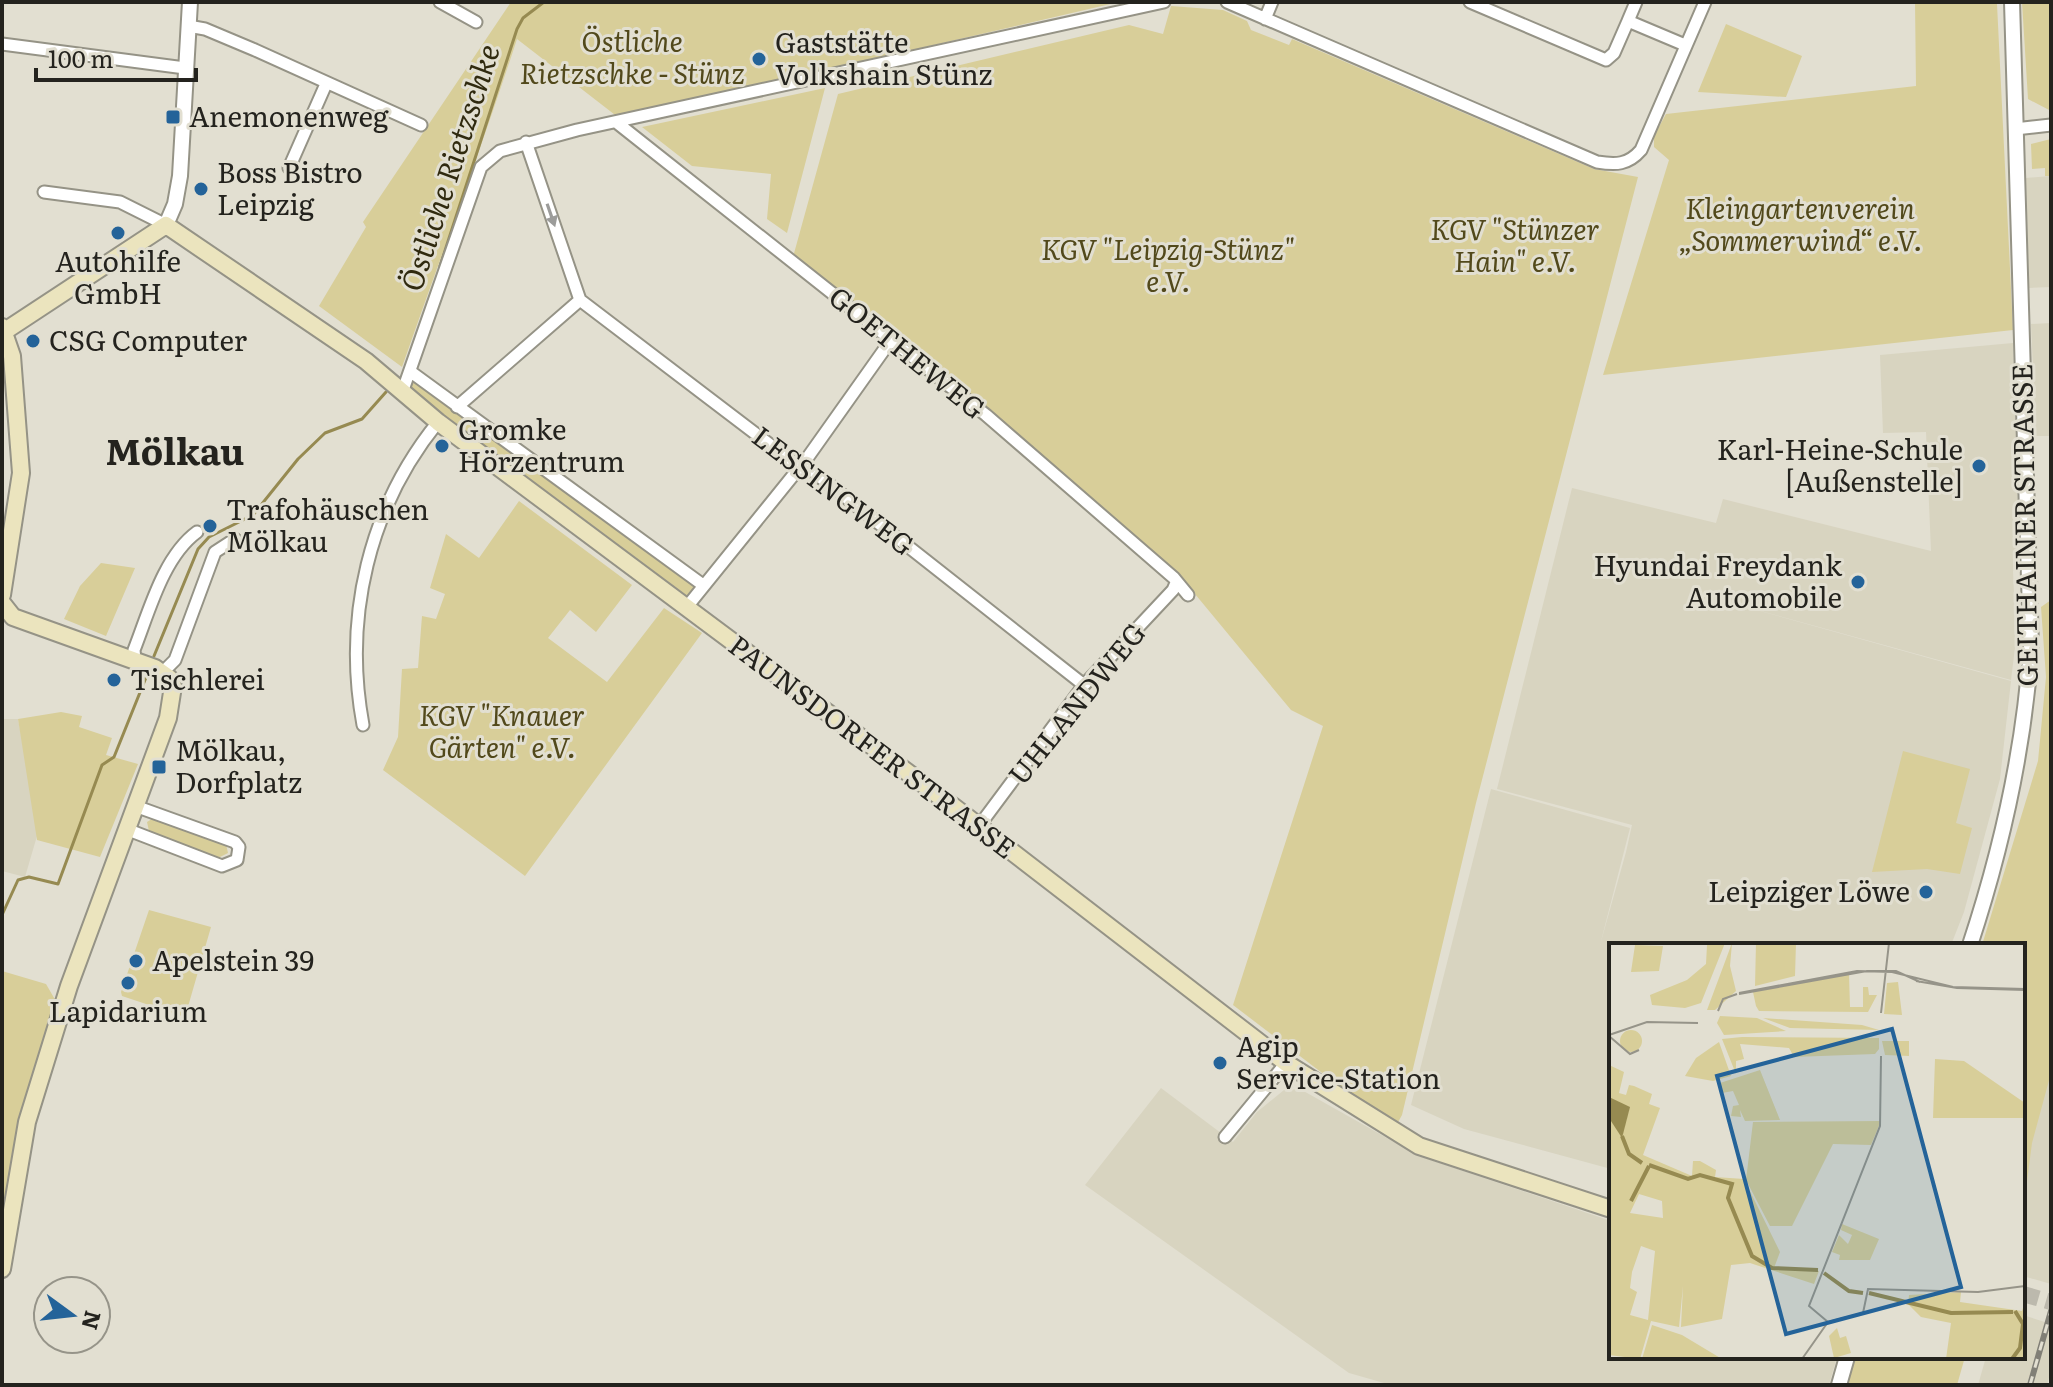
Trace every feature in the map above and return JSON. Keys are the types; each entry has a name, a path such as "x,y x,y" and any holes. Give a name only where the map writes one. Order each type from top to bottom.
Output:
{"main road":[{"path":"2,1269 27,1122 69,986 135,806 173,686 150,666 13,617 2,605 21,473 12,356 4,329 166,225"},
{"name":"PAUNSDORFER STRASSE","path":"166,225 403,390 438,422 979,826 1286,1063 1419,1146 1609,1208"}],"street":[{"path":"44,192 120,202 166,225 178,190 190,2"},
{"path":"440,2 476,22"},
{"path":"403,390 481,167 500,151 526,142 1164,2"},
{"path":"1227,2 1597,162 1624,163 1641,150 1705,2"},
{"path":"1265,19 1272,2"},
{"path":"1470,2 1599,59 1611,58 1636,2"},
{"name":"GEITHAINER STRASSE","path":"1971,943 2015,784 2026,711 2031,647 2012,2"},
{"path":"1628,21 1685,45"},
{"path":"188,26 205,29 421,125"},
{"path":"2,44 185,68"},
{"path":"289,168 326,84"},
{"name":"GOETHEWEG","path":"616,122 1053,471 1188,595"},
{"path":"2015,129 2051,125"},
{"path":"457,407 580,300 526,142"},
{"name":"LESSINGWEG","path":"580,300 798,466 811,470 1084,685"},
{"path":"686,608 798,466 891,340"},
{"path":"411,372 703,585"},
{"path":"363,725 356,643 366,568 382,515 399,480 438,422"},
{"path":"197,532 188,539 166,572 134,650 150,666 175,660 215,552 235,539"},
{"name":"UHLANDWEG","path":"979,826 1084,685 1173,590 1176,583"},
{"path":"126,829 222,866 237,860 239,847 235,842 135,806"},
{"path":"1225,1137 1286,1063"},
{"path":"1839,1385 1846,1359"}],"shaded area":[{"path":"2051,176 2051,287 2029,288 2026,178"},
{"path":"2051,323 2051,436 2036,436 2031,324"},
{"path":"2013,343 2020,570 2013,571 2016,640 2011,680 1699,594 2011,681 2000,779 1964,912 1952,943 1609,943 1609,1168 1464,1129 1411,1105 1491,789 1630,828 1600,945 1626,852 1632,825 1497,789 1572,488 1716,523 1723,499 1931,551 1926,432 1883,433 1880,355"},
{"path":"2,719 18,719 31,790 37,836 25,877 2,871"},
{"path":"2051,941 2051,1284 2025,1277 2025,1047"},
{"path":"1161,1088 1233,1142 1257,1112 1284,1090 1300,1089 1419,1156 1609,1220 1609,1359 1836,1359 1829,1385 1391,1385 1349,1373 1085,1185"},
{"path":"2025,1316 2051,1324 2051,1370 2047,1385 1978,1385 1985,1359 2025,1359"}],"green space":[{"name":"Östliche Rietzschke - Stünz","path":"511,2 1119,2 619,118 517,39 402,367 319,306 366,227 363,222"},
{"name":"Kleingartenverein „Sommerwind“ e.V.","path":"1915,2 1997,4 2013,330 1603,375 1669,160 1654,147 1654,136 1666,114 1916,86"},
{"path":"2022,2 2051,2 2051,111 2028,99"},
{"path":"1171,6 1223,10 1247,21 1251,30 1289,45 1292,39 1594,169 1638,177 1476,803 1402,1115 1397,1124 1351,1095 1233,1005 1323,726 1291,710 1195,594 990,412 793,257 838,94 1129,25 1163,34"},
{"path":"1726,24 1802,56 1786,97 1698,92"},
{"path":"825,88 787,233 767,219 771,174 692,166 642,127"},
{"path":"2051,139 2051,176 2045,176 2045,168 2032,169 2031,144"},
{"path":"411,372 703,585 686,608 403,390"},
{"name":"KGV \"Knauer Gärten\" e.V.","path":"519,501 632,585 596,632 570,610 548,638 607,682 664,608 702,633 525,876 383,770 398,737 402,669 418,668 422,616 436,619 445,594 430,588 446,534 479,558"},
{"path":"101,563 135,568 106,636 64,619 80,586"},
{"path":"2051,600 2051,1073 2032,1143 2025,1197 2025,943 1983,943 2038,761 2046,677 2041,607"},
{"path":"61,712 82,716 79,727 112,738 106,755 138,764 100,857 37,840 18,719"},
{"path":"1903,751 1970,769 1956,823 1972,828 1960,874 1927,869 1872,872"},
{"path":"155,817 226,844 228,853 218,858 149,831 147,822"},
{"path":"149,910 211,927 185,1017 122,996"},
{"path":"2,971 46,984 57,1003 2,1237"},
{"path":"1849,1359 1964,1359 1957,1385 1842,1385"}],"waterway":[{"name":"Östliche Rietzschke","path":"440,266 517,29 523,18 544,2"},
{"name":"Östliche Rietzschke","path":"154,656 198,549 209,537 253,515 298,459 325,433 362,419 386,392"},
{"name":"Östliche Rietzschke","path":"2,915 18,880 29,877 58,884 102,765 114,757 147,675"}],"tunnel":[{"path":"2025,1295 2051,1302"}],"railway":[{"path":"2030,1385 2051,1311"}],"place":[{"name":"Gaststätte Volkshain Stünz","path":"759,59"},
{"name":"Anemonenweg","path":"173,117"},
{"name":"Boss Bistro Leipzig","path":"201,189"},
{"name":"Autohilfe GmbH","path":"118,233"},
{"name":"CSG Computer","path":"33,341"},
{"name":"Gromke Hörzentrum","path":"442,446"},
{"name":"Karl-Heine-Schule [Außenstelle]","path":"1979,466"},
{"name":"Trafohäuschen Mölkau","path":"210,526"},
{"name":"Hyundai Freydank Automobile","path":"1858,582"},
{"name":"Tischlerei","path":"114,680"},
{"name":"Mölkau, Dorfplatz","path":"159,767"},
{"name":"Leipziger Löwe","path":"1926,892"},
{"name":"Apelstein 39","path":"136,961"},
{"name":"Lapidarium","path":"128,983"},
{"name":"Agip Service-Station","path":"1220,1063"}],"district":[{"name":"Mölkau","path":"175,452"}],"park label":[{"name":"KGV \"Stünzer Hain\" e.V.","path":"1515,246"},
{"name":"KGV \"Leipzig-Stünz\" e.V.","path":"1168,266"}]}
